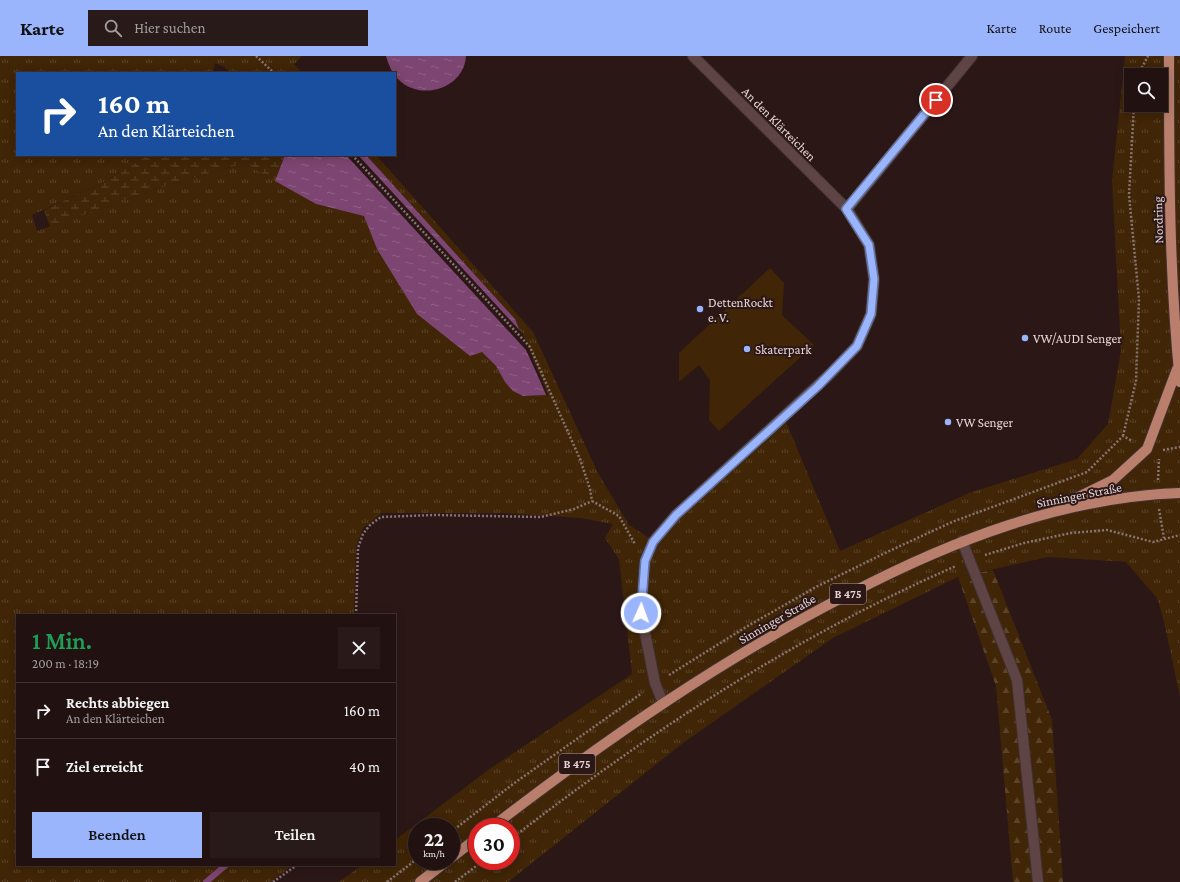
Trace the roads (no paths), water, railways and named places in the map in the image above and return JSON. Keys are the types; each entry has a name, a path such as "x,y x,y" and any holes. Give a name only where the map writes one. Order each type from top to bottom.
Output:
{"main road":[{"name":"Nordring","path":"1169,56 1170,167 1178,366 1180,382"},
{"name":"B 475","path":"1047,512 1113,480 1147,449 1178,366"},
{"name":"Sinninger Straße","path":"504,818 663,703 754,646 819,609 887,574 962,541 1047,512 1151,494 1180,493"},
{"path":"460,851 468,845"},
{"path":"420,882 435,870"}],"street":[{"name":"An den Klärteichen","path":"663,703 656,684 641,613 645,561 653,542 676,515 824,380 857,346 871,314 874,279 869,245 846,209 693,56"},
{"path":"846,209 972,56"},
{"path":"962,541 1017,680 1038,882"}],"water":[{"path":"386,56 466,56 458,77 449,84 429,91 418,90 407,86 398,79 396,76 396,72 393,72"},
{"path":"285,156 367,156 515,319 546,395 523,396 513,391 505,382 496,366 482,352 470,356 417,314 377,249 364,216 316,204 275,181"}],"waterway":[{"path":"206,882 225,866"}],"place":[{"name":"DettenRockt e. V.","path":"700,309"},
{"name":"VW/AUDI Senger","path":"1025,338"},
{"name":"Skaterpark","path":"747,349"},
{"name":"VW Senger","path":"948,422"}]}
